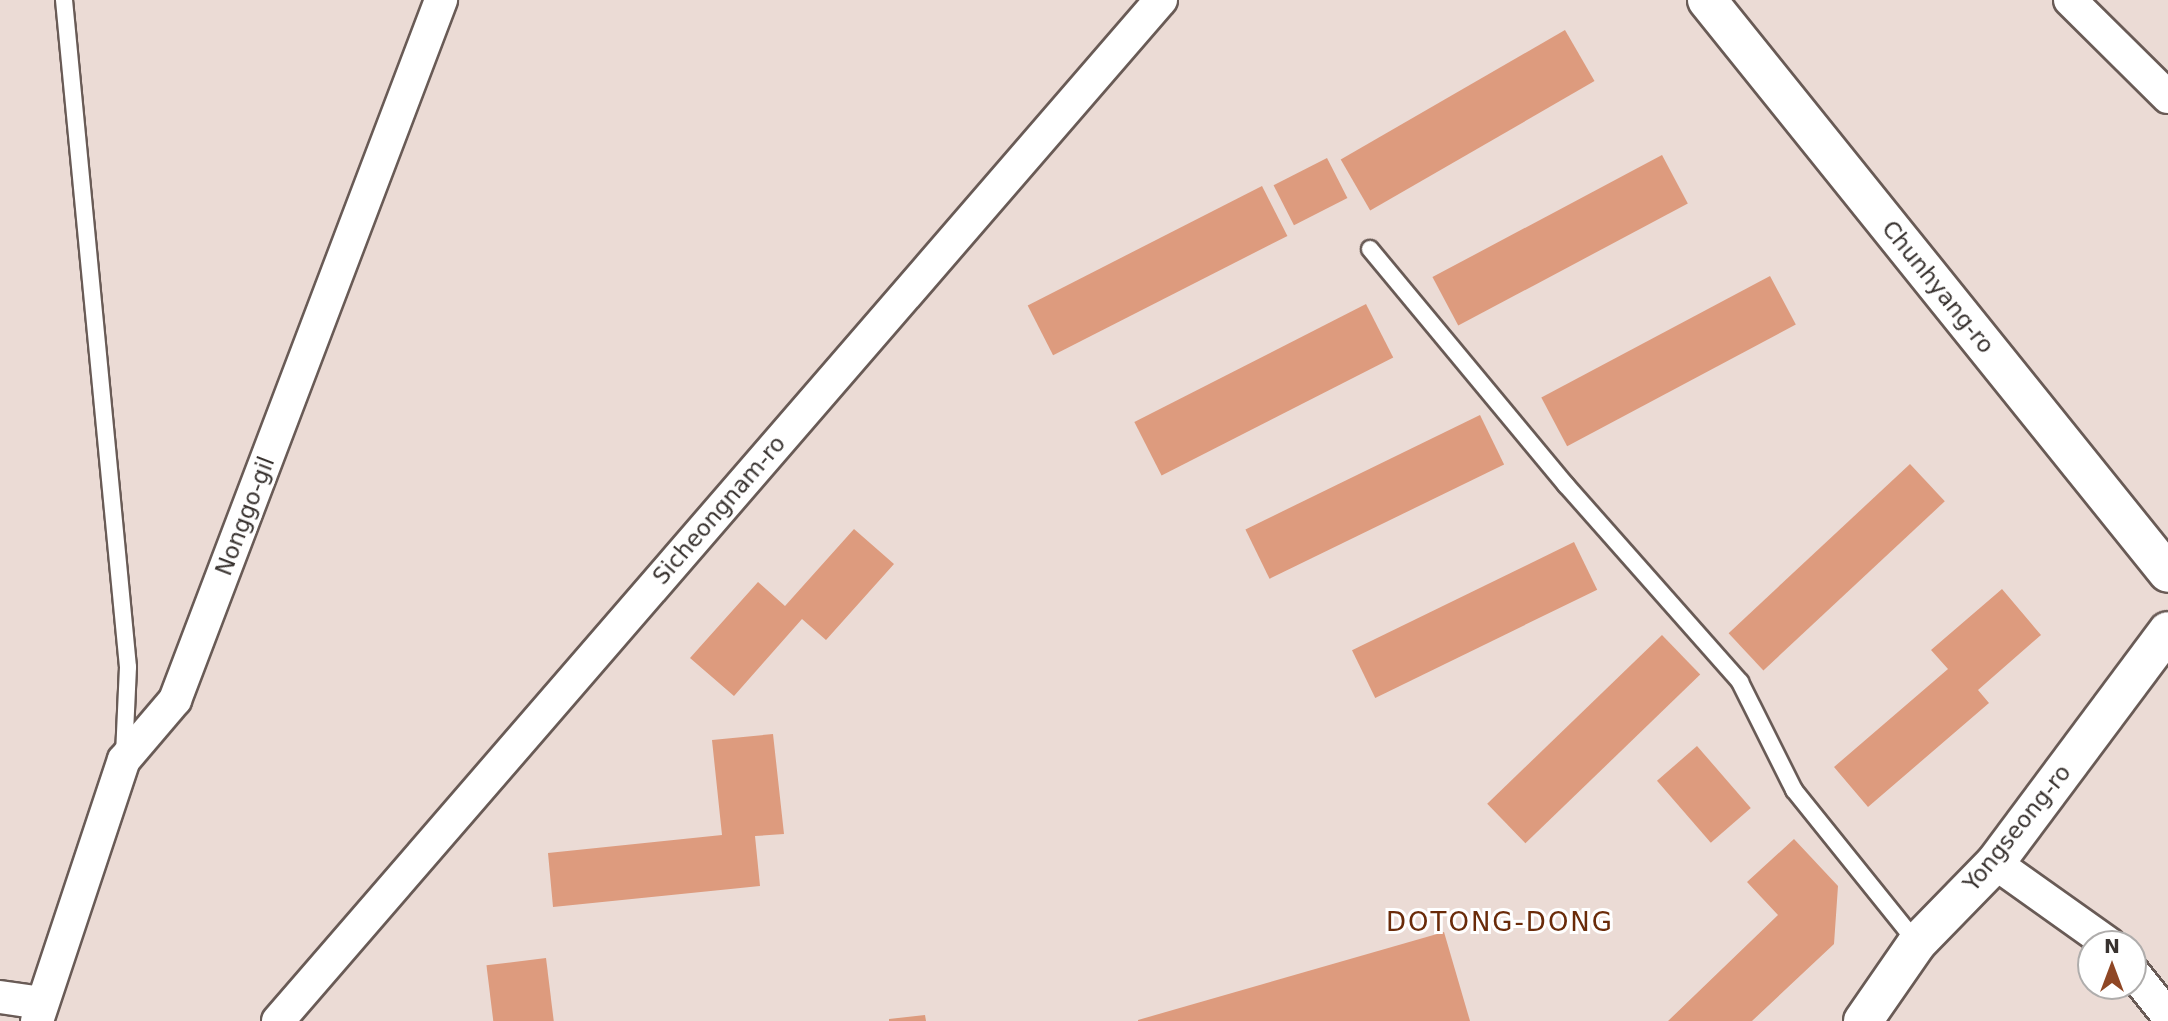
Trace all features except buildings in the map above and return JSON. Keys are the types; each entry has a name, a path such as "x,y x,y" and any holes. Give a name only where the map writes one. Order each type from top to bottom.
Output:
{"street":[{"name":"Nonggo-gil","path":"39,1012 124,760 175,700 441,0"},
{"name":"Sicheongnam-ro","path":"278,1021 1161,0"},
{"name":"Chunhyang-ro","path":"1707,0 2168,573"},
{"path":"2070,0 2168,97"},
{"name":"Yongseong-ro","path":"1863,1021 1917,943 1995,863 2168,631"},
{"path":"1995,863 2089,930"},
{"path":"2147,991 2168,1019"},
{"path":"0,998 39,1012"}],"lane":[{"path":"64,0 128,667 124,760"},
{"path":"1370,249 1566,485 1740,682 1794,790 1917,943"}],"district":[{"name":"DOTONG-DONG","path":"1500,923"}]}
